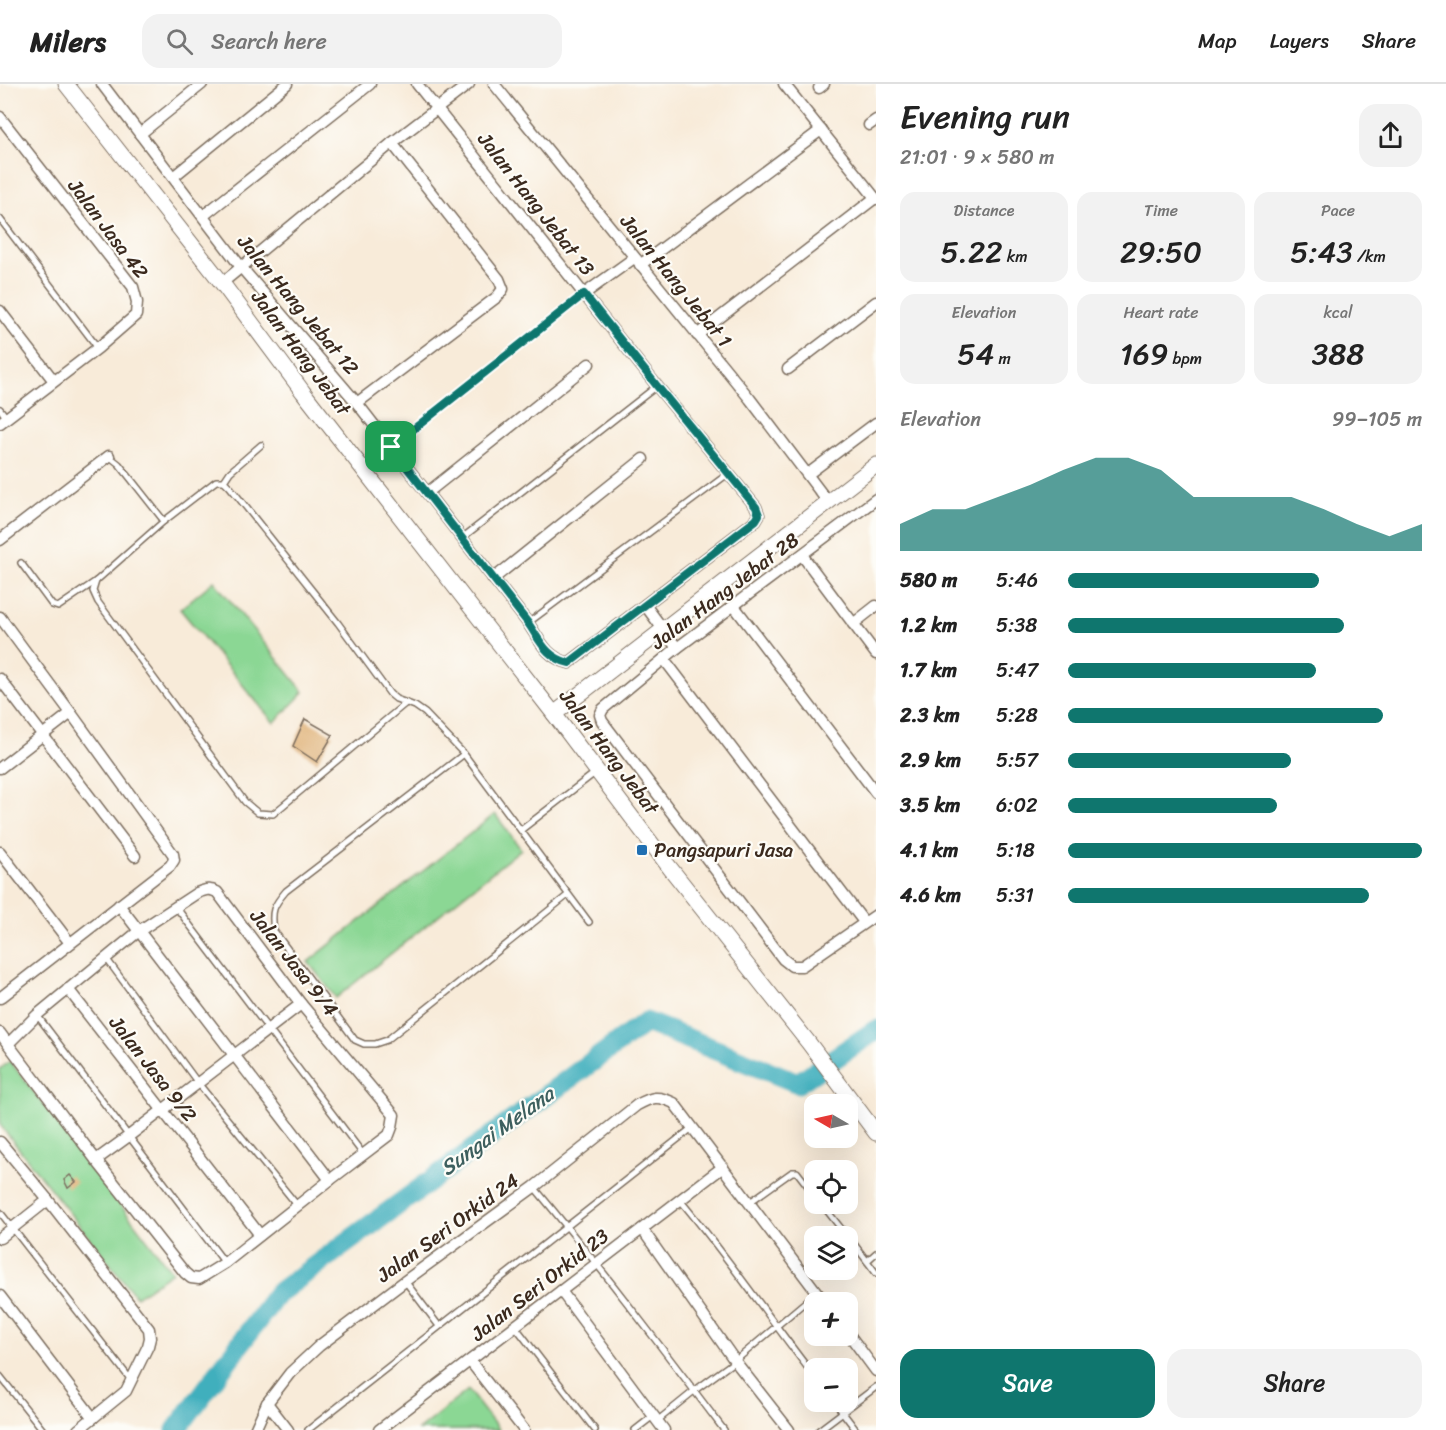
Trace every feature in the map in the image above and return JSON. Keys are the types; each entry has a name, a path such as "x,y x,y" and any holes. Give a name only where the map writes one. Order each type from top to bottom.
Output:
{"street":[{"name":"Jalan Hang Jebat","path":"66,84 222,283 303,392 554,714 670,868 808,1042 876,1133"},
{"path":"140,134 202,84"},
{"path":"173,177 287,84"},
{"path":"203,216 370,84"},
{"name":"Jalan Hang Jebat 13","path":"417,84 756,507 759,515 756,520 569,663 557,660"},
{"path":"222,283 392,143 469,84"},
{"name":"Jalan Hang Jebat 1","path":"494,84 750,399 828,502"},
{"path":"697,335 876,198 784,84"},
{"name":"Jalan Hang Jebat 12","path":"105,85 241,267 357,403 549,653 557,660"},
{"name":"Jalan Jasa 42","path":"0,117 133,287 137,302 136,315 98,348 2,417"},
{"path":"584,294 637,261 820,130"},
{"path":"357,403 497,297 503,290 500,279 392,143"},
{"path":"788,369 876,302"},
{"path":"0,311 54,381"},
{"path":"427,493 589,364"},
{"path":"808,474 876,423"},
{"path":"0,540 109,456"},
{"path":"493,579 643,459"},
{"path":"554,714 876,465"},
{"name":"Jalan Hang Jebat 28","path":"864,922 802,966 792,966 783,959 600,716 603,709 677,648 876,499"},
{"path":"802,555 876,654"},
{"path":"645,605 677,648"},
{"path":"734,606 876,793"},
{"path":"853,624 876,606"},
{"path":"0,617 173,854 174,860 170,866 0,998"},
{"path":"664,659 864,922 876,915"},
{"path":"0,679 135,856"},
{"path":"0,768 71,713"},
{"path":"0,852 70,943"},
{"name":"Jalan Jasa 9/4","path":"68,989 140,931 176,907 205,890 217,892 301,1004 394,1115 388,1135 363,1154"},
{"path":"119,905 330,1180"},
{"path":"8,1044 68,989"},
{"name":"Jalan Jasa 9/2","path":"68,989 260,1235"},
{"path":"96,1160 301,1004"},
{"path":"0,1033 96,1160 191,1278 199,1279 225,1263 363,1154"},
{"name":"Jalan Seri Orkid 24","path":"255,1430 267,1403 290,1373 319,1346 534,1188 637,1105 649,1098 662,1097 674,1103 692,1128"},
{"path":"692,1128 817,1292"},
{"path":"0,1142 149,1329 150,1338 126,1391 78,1430"},
{"name":"Jalan Seri Orkid 23","path":"379,1430 723,1167"},
{"path":"0,1238 48,1200"},
{"path":"642,1229 735,1361 789,1430"},
{"path":"561,1291 658,1422"},
{"path":"0,1296 93,1418"},
{"path":"858,1346 876,1371"},
{"path":"470,1361 524,1430"},
{"path":"267,1403 288,1430"}],"lane":[{"path":"0,219 98,348"},
{"path":"391,447 584,294"},
{"path":"462,538 657,386"},
{"path":"224,481 230,472 261,445"},
{"path":"109,456 119,464 164,521"},
{"path":"528,623 729,473"},
{"path":"21,564 52,605 58,607 96,582 164,521 216,482 224,481 331,614 390,694 425,712 464,754 589,922"},
{"path":"96,582 93,591 98,602 245,802 258,813 273,814 406,703"},
{"path":"464,754 286,891 274,905 272,919 274,931 337,1017 355,1040 364,1044 375,1044 387,1040 568,895"},
{"path":"521,830 597,771"},
{"path":"176,907 363,1154"},
{"path":"106,958 198,1083 297,1205"},
{"path":"37,1015 225,1263"},
{"path":"308,1430 692,1128"},
{"path":"749,1203 792,1172 797,1172 804,1181"},
{"path":"534,1188 567,1227 724,1430"},
{"path":"680,1200 711,1237 804,1363"},
{"path":"0,1212 131,1380"},
{"path":"830,1214 839,1226"},
{"path":"858,1250 876,1273"},
{"path":"867,1261 876,1254"},
{"path":"405,1281 439,1326"},
{"path":"635,1430 658,1422 804,1303"},
{"path":"515,1326 595,1430"},
{"path":"0,1376 43,1430"},
{"path":"858,1401 876,1387"},
{"path":"819,1430 843,1412 856,1430"}],"green space":[{"path":"214,581 304,692 274,723 180,609"},
{"path":"495,814 521,849 336,998 308,962"},
{"path":"10,1061 172,1272 136,1297 0,1125 0,1069"},
{"path":"468,1390 499,1430 418,1430"}],"building":[{"path":"305,719 333,735 317,762 293,746"},
{"path":"70,1175 76,1182 68,1188 64,1180"}],"waterway":[{"name":"Sungai Melana","path":"176,1430 277,1294 646,1022 798,1083 876,1030"}],"place":[{"name":"Pangsapuri Jasa","path":"642,850"}],"route":[{"path":"584,294 756,507 759,515 756,520 569,663 557,660 549,653 391,447 584,294"}]}
